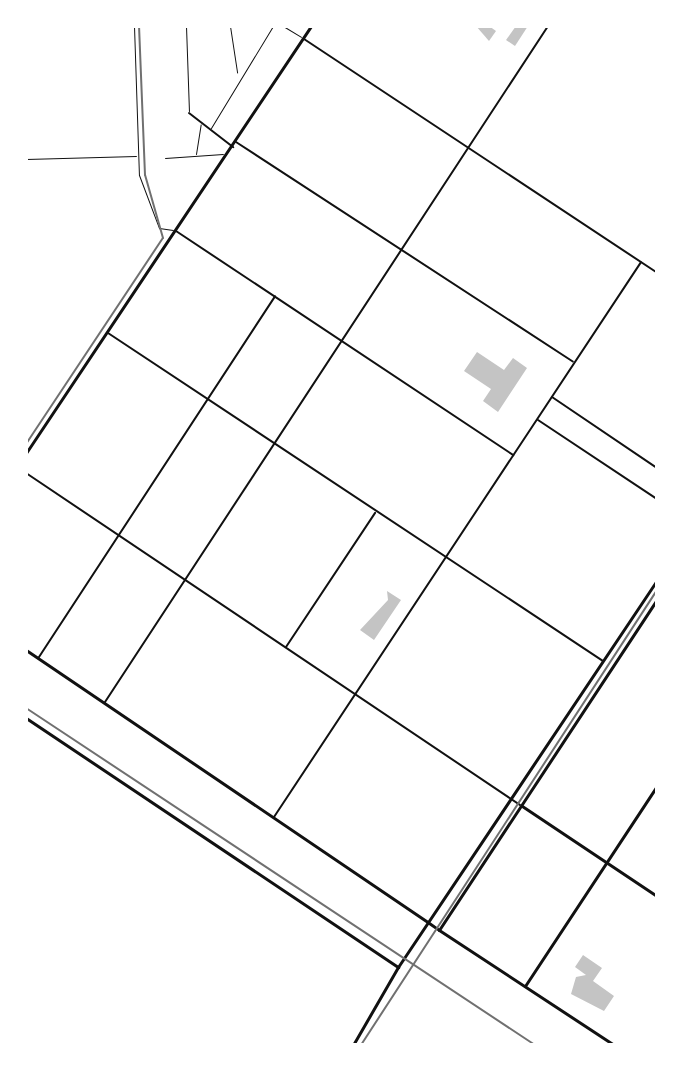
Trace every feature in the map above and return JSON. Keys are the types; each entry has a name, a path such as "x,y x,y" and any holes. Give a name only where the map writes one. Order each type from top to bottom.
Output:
{"street":[{"path":"26,453 311,26"},
{"path":"104,704 548,26"},
{"path":"303,38 657,273"},
{"path":"189,113 233,147"},
{"path":"236,142 574,363"},
{"path":"176,231 514,455"},
{"path":"273,818 448,559 641,262"},
{"path":"38,659 275,296"},
{"path":"107,333 613,668"},
{"path":"552,397 657,468"},
{"path":"537,419 657,499"},
{"path":"26,473 657,896"},
{"path":"285,648 376,511"},
{"path":"353,1045 398,967 657,580"},
{"path":"439,930 657,600"},
{"path":"26,650 614,1045"},
{"path":"26,718 398,967"},
{"path":"525,986 657,786"}],"lane":[{"path":"134,26 138,157 159,228 176,231"},
{"path":"186,26 189,113"},
{"path":"210,131 235,95 238,74 230,26"},
{"path":"238,74 273,26"},
{"path":"283,26 303,38"},
{"path":"196,156 201,124"},
{"path":"165,158 229,152"},
{"path":"26,159 138,157"}],"building":[{"path":"476,26 489,26 496,31 489,41"},
{"path":"516,26 528,26 515,46 506,40"},
{"path":"477,352 504,370 513,358 527,368 498,412 483,401 491,389 464,371"},
{"path":"387,591 401,600 374,640 360,630 388,600"},
{"path":"583,955 602,968 593,981 614,996 604,1011 571,994 576,977 586,975 575,967"}],"tram line":[{"path":"26,444 163,238 145,175 139,26"},
{"path":"361,1045 657,590"},
{"path":"26,708 535,1045"}]}
